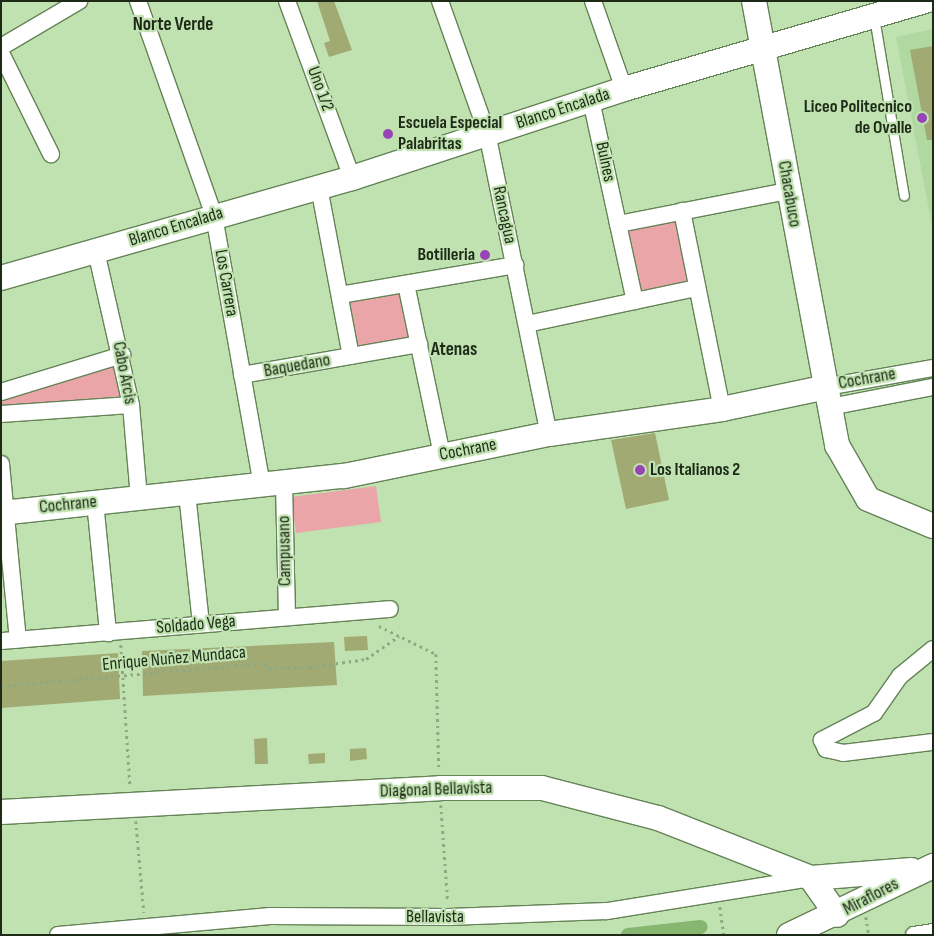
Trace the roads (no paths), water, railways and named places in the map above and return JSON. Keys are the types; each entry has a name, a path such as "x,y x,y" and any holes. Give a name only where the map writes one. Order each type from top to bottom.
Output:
{"street":[{"path":"1,47 79,1"},
{"name":"Los Carrera","path":"138,1 214,216 242,375 273,485"},
{"name":"Uno 1/2","path":"287,1 352,178"},
{"name":"Rancagua","path":"440,1 487,133 548,434"},
{"path":"593,1 624,89"},
{"name":"Chacabuco","path":"754,1 837,445 868,499 933,526"},
{"name":"Blanco Encalada","path":"1,278 352,178 624,89 764,51 924,1"},
{"path":"1,53 51,154"},
{"name":"Bulnes","path":"591,100 635,302"},
{"name":"Baquedano","path":"319,187 351,356"},
{"path":"618,224 788,191"},
{"path":"682,211 696,288 722,408"},
{"name":"Cabo Arcis","path":"96,251 122,355 131,405 138,498"},
{"path":"340,295 515,265"},
{"path":"406,284 442,455"},
{"path":"527,324 696,288"},
{"name":"Baquedano","path":"242,375 419,344"},
{"path":"1,392 122,355"},
{"name":"Cochrane","path":"828,397 933,368"},
{"name":"Cochrane","path":"4,512 273,485 548,434 722,408 933,387"},
{"path":"1,414 131,405"},
{"path":"1,464 4,512 18,639"},
{"name":"Campusano","path":"273,485 287,618"},
{"path":"187,493 201,624"},
{"path":"95,502 114,632"},
{"name":"Soldado Vega","path":"1,640 390,609"},
{"path":"933,649 900,676 874,713 822,740 826,749 844,753 933,742"},
{"name":"Diagonal Bellavista","path":"1,812 440,788 542,788 658,818 810,878"},
{"name":"Miraflores","path":"810,878 928,867"},
{"name":"Miraflores","path":"789,935 837,916 928,867"},
{"path":"810,878 837,916"},
{"name":"Bellavista","path":"58,935 270,916 449,917 607,911 810,878"},
{"path":"914,935 933,932"}],"lane":[{"path":"874,17 904,196"}],"waterway":[{"path":"628,935 701,927"}],"place":[{"name":"Liceo Politecnico de Ovalle","path":"922,118"},
{"name":"Escuela Especial Palabritas","path":"388,134"},
{"name":"Botilleria","path":"485,255"},
{"name":"Los Italianos 2","path":"640,470"}],"district":[{"name":"Norte Verde","path":"173,25"},
{"name":"Atenas","path":"454,350"}]}
